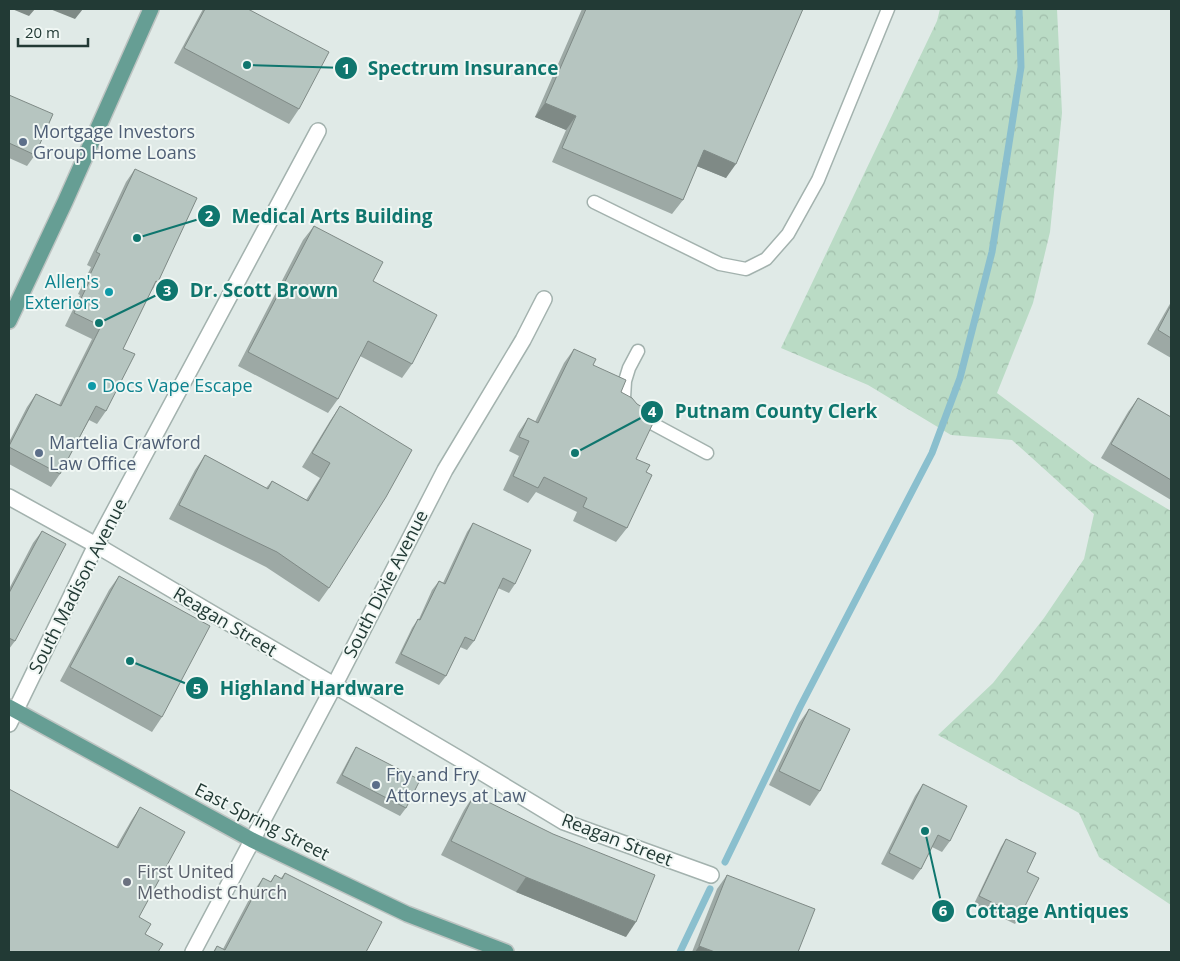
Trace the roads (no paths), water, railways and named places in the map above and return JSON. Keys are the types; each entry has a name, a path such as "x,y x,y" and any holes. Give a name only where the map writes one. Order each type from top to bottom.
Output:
{"main road":[{"path":"9,321 65,202 151,9"},
{"name":"East Spring Street","path":"11,714 252,840 407,914 506,952"}],"street":[{"name":"South Madison Avenue","path":"11,714 96,545 318,131"},
{"name":"South Dixie Avenue","path":"193,952 334,686 445,470 523,340 544,299"},
{"name":"Reagan Street","path":"9,497 96,545 564,822 711,875"}],"lane":[{"path":"594,202 720,264 746,269 766,259 788,234 818,180 888,9"},
{"path":"638,351 625,381 624,398 631,412 707,453"}],"waterway":[{"path":"725,862 800,707 932,453 960,378 992,252 1021,67 1019,9"},
{"path":"680,952 710,889"}],"place":[{"name":"Spectrum Insurance","path":"247,65"},
{"name":"Mortgage Investors Group Home Loans","path":"23,142"},
{"name":"Medical Arts Building","path":"137,238"},
{"name":"Allen's Exteriors","path":"109,292"},
{"name":"Dr. Scott Brown","path":"99,323"},
{"name":"Docs Vape Escape","path":"92,386"},
{"name":"Martelia Crawford Law Office","path":"39,453"},
{"name":"Putnam County Clerk","path":"575,453"},
{"name":"Highland Hardware","path":"130,661"},
{"name":"Fry and Fry Attorneys at Law","path":"376,785"},
{"name":"Cottage Antiques","path":"925,831"},
{"name":"First United Methodist Church","path":"127,882"}]}
